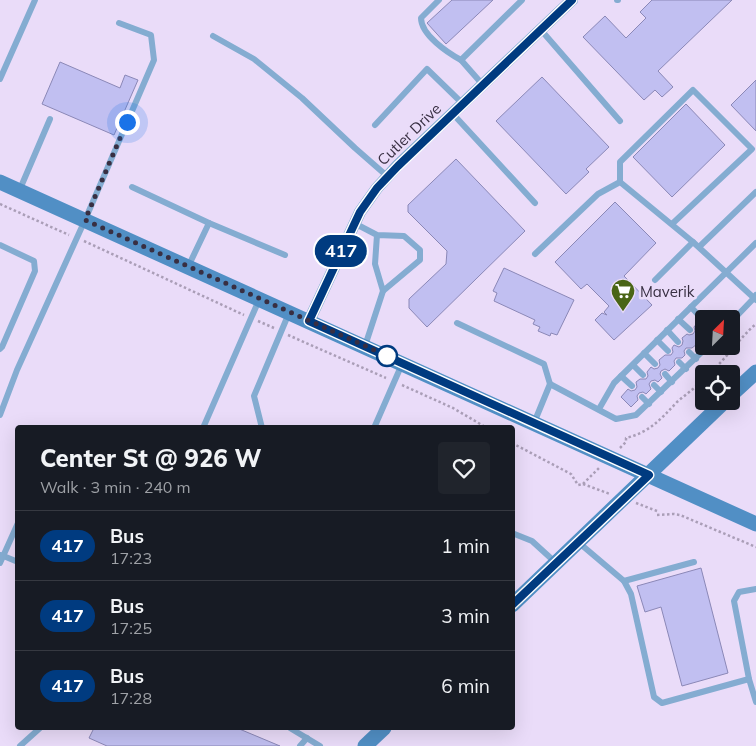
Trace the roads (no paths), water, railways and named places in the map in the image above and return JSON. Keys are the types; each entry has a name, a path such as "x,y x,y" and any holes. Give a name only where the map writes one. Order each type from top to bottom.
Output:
{"street":[{"name":"Cutler Drive","path":"309,321 354,223 368,200 388,176 571,0"},
{"path":"0,182 756,524"},
{"path":"740,387 756,372"},
{"path":"515,602 716,410"},
{"path":"365,746 382,730"}],"lane":[{"path":"0,79 35,0"},
{"path":"439,0 421,18 421,24 433,39 450,54 461,60 483,86"},
{"path":"461,60 522,0"},
{"path":"0,415 17,370 85,220 154,60 151,35 119,23"},
{"path":"541,30 620,121"},
{"path":"213,36 254,59 302,98 388,176"},
{"path":"376,125 428,69 463,104"},
{"path":"620,182 620,162 693,90 754,152 672,224"},
{"path":"453,114 535,203"},
{"path":"19,191 50,119"},
{"path":"620,182 699,247 755,298 740,313"},
{"path":"535,254 598,194 620,182"},
{"path":"132,187 208,224 284,256"},
{"path":"699,247 756,192"},
{"path":"354,223 377,235 404,236 420,250 420,260 383,291 365,346"},
{"path":"188,267 208,224"},
{"path":"377,235 375,264 383,291"},
{"path":"655,280 693,242"},
{"path":"599,409 614,383 756,243"},
{"path":"0,245 34,260 35,271 0,349"},
{"path":"204,425 259,299"},
{"path":"690,307 695,312"},
{"path":"261,425 254,396 289,312"},
{"path":"678,318 690,330"},
{"path":"457,323 544,364 550,384 534,422"},
{"path":"667,330 678,342"},
{"path":"657,340 668,351"},
{"path":"689,352 696,359"},
{"path":"644,353 655,364"},
{"path":"550,384 616,419 636,415 699,355"},
{"path":"679,362 686,369"},
{"path":"375,425 402,363"},
{"path":"633,365 643,375"},
{"path":"666,374 672,382"},
{"path":"622,376 632,386"},
{"path":"654,385 661,392"},
{"path":"0,391 8,394"},
{"path":"642,397 649,404"},
{"path":"0,563 15,529"},
{"path":"515,534 532,542 556,563"},
{"path":"578,542 624,581 631,594 654,697 662,702 749,679"},
{"path":"2,555 15,561"},
{"path":"624,581 694,562"},
{"path":"756,590 739,592 734,601 749,679 756,702"},
{"path":"20,746 38,730"},
{"path":"293,730 320,746"},
{"path":"300,746 307,738"}],"place":[{"name":"Maverik","path":"623,312"}]}
